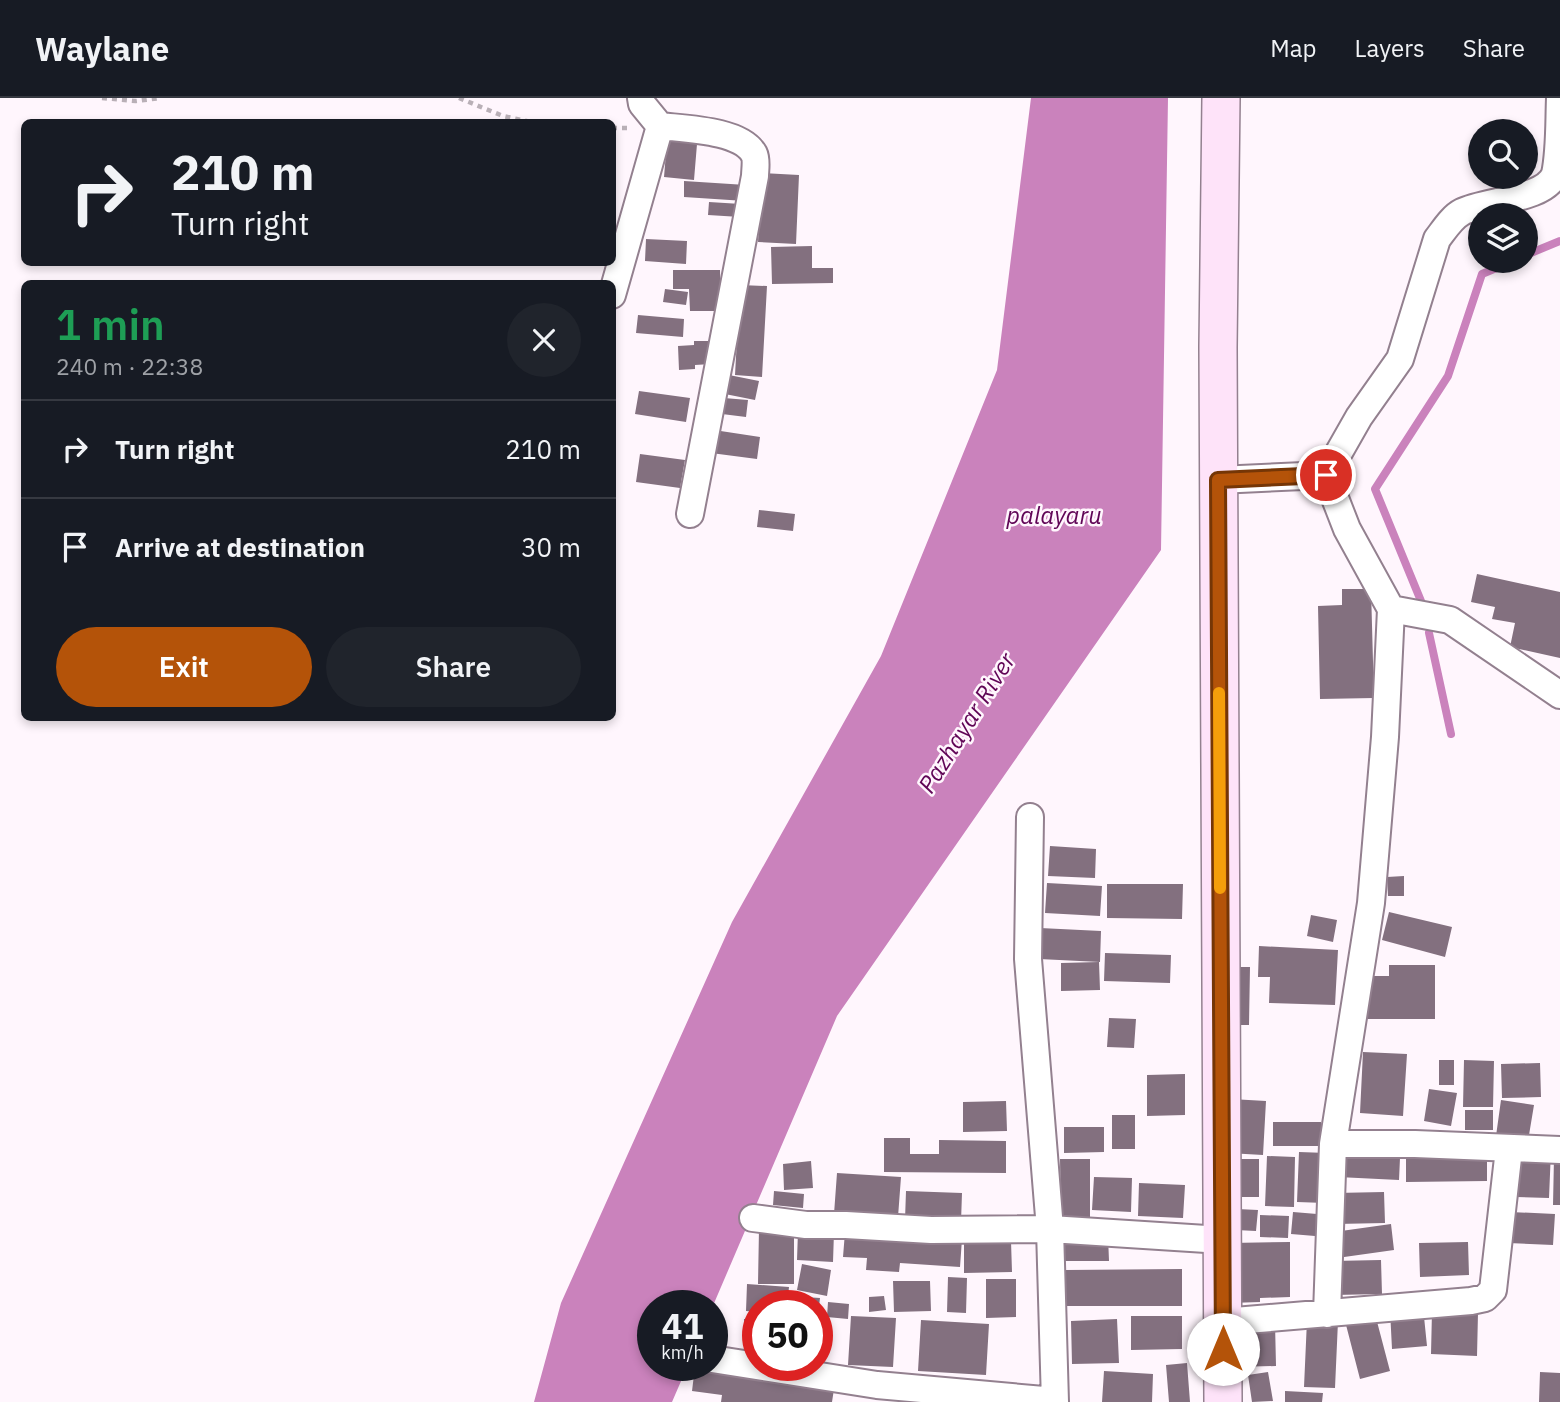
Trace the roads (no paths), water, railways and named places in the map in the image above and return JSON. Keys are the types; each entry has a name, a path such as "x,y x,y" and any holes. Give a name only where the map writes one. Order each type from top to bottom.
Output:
{"main road":[{"path":"1221,98 1218,480 1223,1402"}],"street":[{"path":"641,98 642,104 660,126 726,136 747,145 755,156 755,176 690,514"},
{"path":"1326,475 1359,417 1400,359 1437,239 1462,212 1541,190 1554,177 1558,162 1560,98"},
{"path":"616,281 660,126"},
{"path":"1218,480 1326,475"},
{"path":"1326,475 1347,529 1391,609 1385,737 1371,903 1333,1144 1328,1314"},
{"path":"1391,609 1450,620 1560,695"},
{"path":"728,1362 877,1385 1055,1401 1050,1229 1028,958 1030,817"},
{"path":"1333,1144 1415,1144 1560,1150"},
{"path":"1223,1322 1485,1298 1493,1290 1509,1149"},
{"path":"753,1218 806,1225 931,1230 1050,1229 1222,1240"}],"water":[{"name":"palayaru","path":"1031,98 1168,98 1161,550 837,1016 720,1290 637,1290 637,1381 681,1381 672,1402 534,1402 561,1303 732,922 881,656 997,370"}],"waterway":[{"path":"1538,250 1560,241"},
{"path":"1421,601 1375,489 1448,376 1484,273"},
{"path":"1429,633 1451,734"}],"water label":[{"name":"Pazhayar River","path":"967,723"}]}
